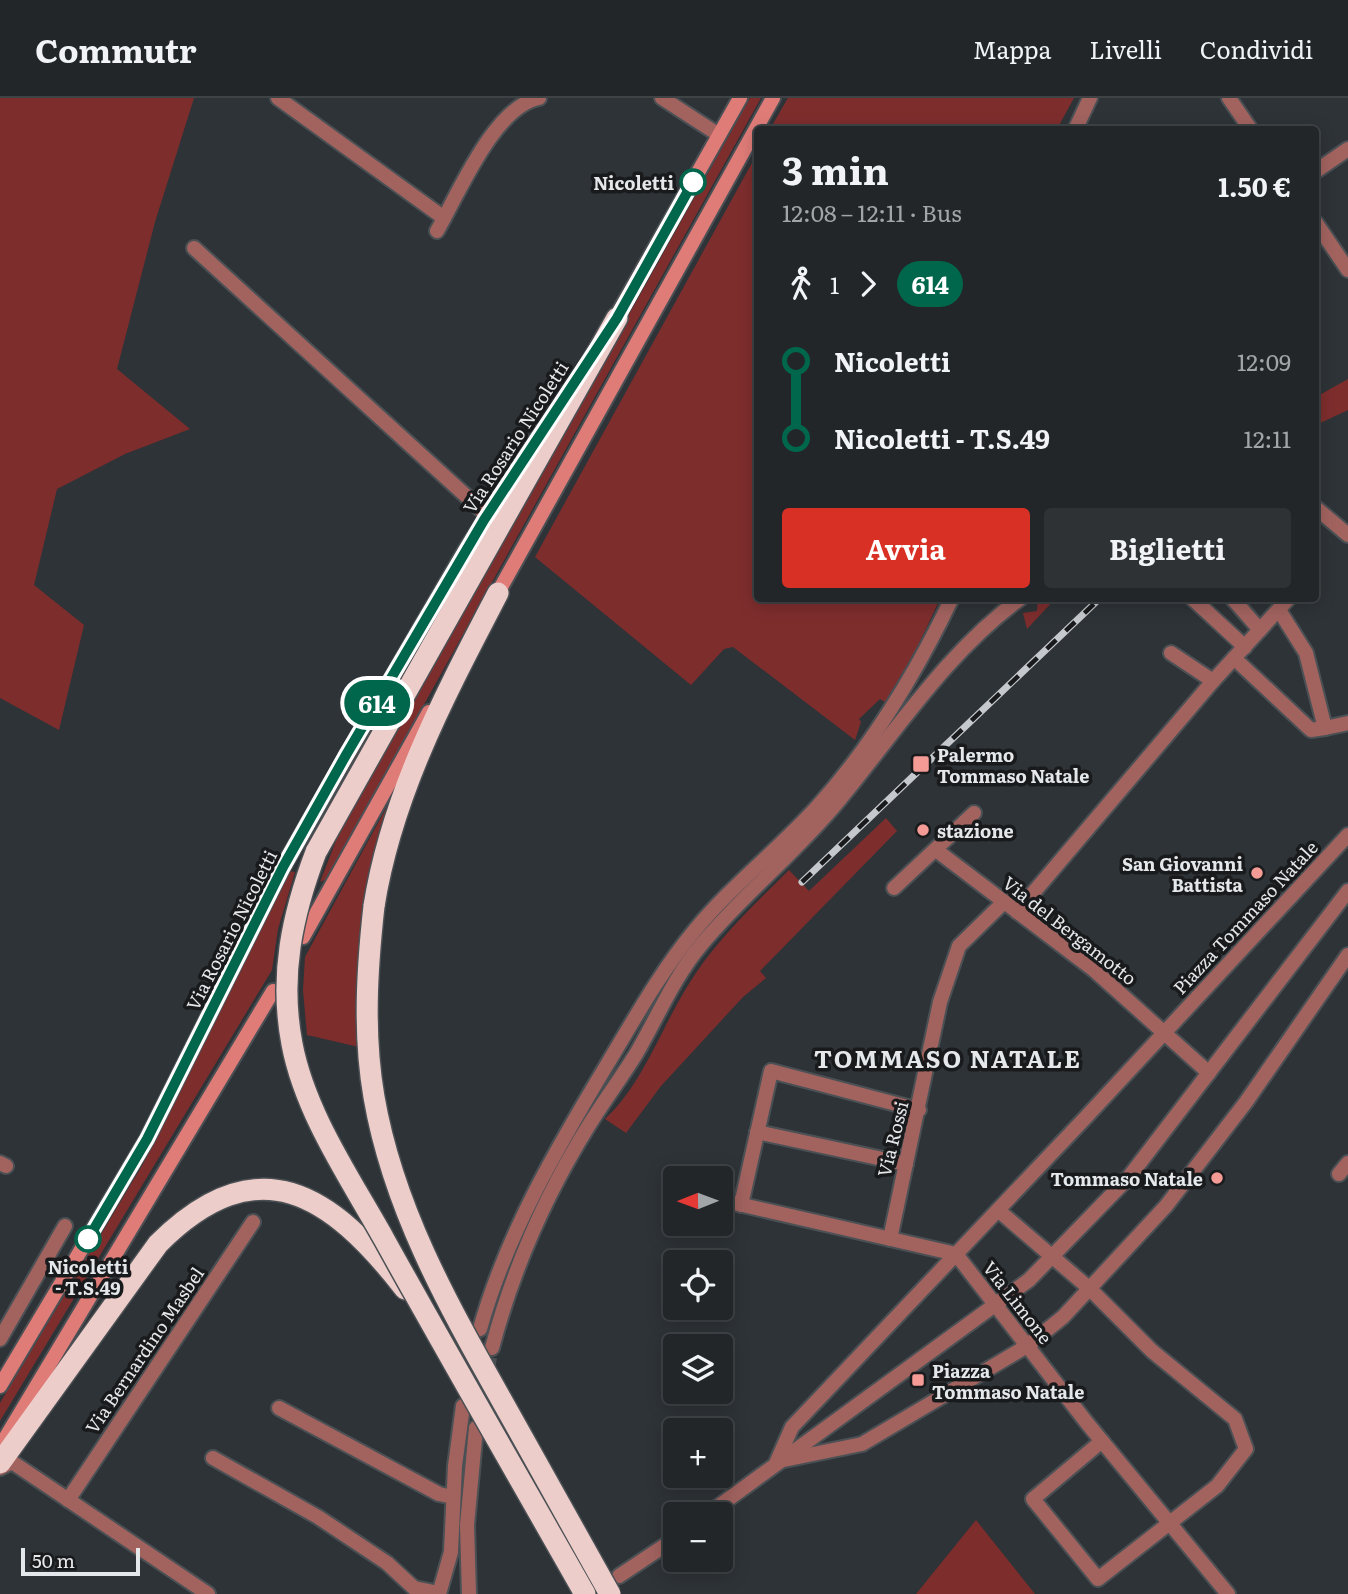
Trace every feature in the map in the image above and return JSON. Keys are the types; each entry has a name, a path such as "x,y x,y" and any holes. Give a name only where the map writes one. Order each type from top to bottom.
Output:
{"highway":[{"path":"585,1594 430,1322 314,1109 293,1046 286,990 290,940 303,885 316,852 617,318"},
{"path":"498,593 452,681 405,786 385,850 374,906 367,987 374,1096 393,1176 445,1297 615,1585"},
{"path":"0,1466 138,1269 174,1228 203,1206 238,1192 255,1189 287,1192 315,1202 352,1229 384,1263 430,1322"}],"main road":[{"name":"Via Rosario Nicoletti","path":"0,1386 147,1139 283,867 487,515 617,318 740,98"},
{"path":"757,126 773,98"},
{"path":"303,937 754,132"},
{"path":"0,1447 273,991"}],"street":[{"path":"278,98 444,218"},
{"path":"437,231 515,102 539,98"},
{"path":"662,98 719,135"},
{"path":"1077,126 1090,98"},
{"path":"1234,100 1249,126"},
{"path":"1319,170 1348,149"},
{"path":"1319,227 1348,270"},
{"path":"194,248 487,515"},
{"path":"1319,511 1348,535"},
{"path":"480,1329 504,1259 531,1195 640,1010 694,932 806,819 845,771 917,670 950,602"},
{"path":"492,1348 501,1313 537,1222 574,1149 634,1057 687,963 728,915 839,800 902,717 949,664 1017,602"},
{"path":"1196,602 1245,647"},
{"path":"1236,602 1260,630"},
{"path":"1017,912 1213,681 1286,602"},
{"path":"1279,610 1306,653 1325,728"},
{"path":"1171,653 1213,681"},
{"path":"1234,658 1311,730 1348,723"},
{"path":"894,888 974,813"},
{"name":"Piazza Tommaso Natale","path":"777,1461 792,1427 1348,835"},
{"name":"Via del Bergamotto","path":"936,850 1094,970 1209,1073"},
{"path":"724,1502 997,1304 1054,1258 1129,1177 1346,898"},
{"name":"Via Rossi","path":"890,1239 940,1002 959,946 1004,902"},
{"path":"777,1461 862,1444 1027,1346 1063,1317 1174,1196 1246,1102 1348,955"},
{"path":"741,1205 771,1071 919,1110"},
{"path":"757,1132 906,1164"},
{"path":"733,1203 956,1254"},
{"path":"998,1210 1090,1289 1152,1351 1235,1419 1246,1449 1217,1486 1098,1579 1033,1499 1102,1441"},
{"name":"Via Bernardino Masbel","path":"68,1500 253,1222"},
{"path":"0,1339 65,1226"},
{"name":"Via Limone","path":"956,1254 1102,1441 1228,1594"},
{"path":"213,1458 318,1517 387,1563 414,1588 439,1594 451,1552 453,1497 463,1406"},
{"path":"279,1408 439,1494 453,1497"},
{"path":"469,1594 467,1525 476,1427"},
{"path":"0,1466 12,1462 208,1594"},
{"path":"615,1585 663,1548"}],"shaded area":[{"path":"0,98 194,98 155,222 117,369 190,429 125,454 57,489 34,585 84,625 59,730 0,698"},
{"path":"750,98 761,98 327,879 320,882 339,833"},
{"path":"788,98 1074,98 1059,126 772,126"},
{"path":"754,159 754,602 939,602 915,652 885,702 880,699 859,719 861,722 855,740 733,647 724,649 691,685 535,557"},
{"path":"1348,379 1348,410 1319,424 1319,395"},
{"path":"1038,602 1052,602 1027,629 1023,613 1037,611"},
{"path":"395,792 359,1047 307,1035 303,990 305,957"},
{"path":"886,818 897,831 760,971 766,978 743,997 661,1086 626,1133 605,1119 630,1090 698,971 734,926 789,870 809,891"},
{"path":"289,871 295,872 278,929 272,970 0,1421 0,1403 143,1164"},
{"path":"976,1520 1035,1594 916,1594"}],"tunnel":[{"path":"479,1412 492,1348"}],"railway":[{"path":"802,882 1096,602"}],"bus line":[{"name":"614","path":"88,1239 147,1139 283,867 346,755 484,520 617,318 693,182"}],"place":[{"name":"Nicoletti","path":"693,182"},
{"name":"Palermo Tommaso Natale","path":"921,764"},
{"name":"stazione","path":"923,830"},
{"name":"San Giovanni Battista","path":"1257,873"},
{"name":"Tommaso Natale","path":"1217,1178"},
{"name":"Nicoletti - T.S.49","path":"88,1239"},
{"name":"Piazza Tommaso Natale","path":"918,1380"}],"district":[{"name":"TOMMASO NATALE","path":"948,1057"}]}
